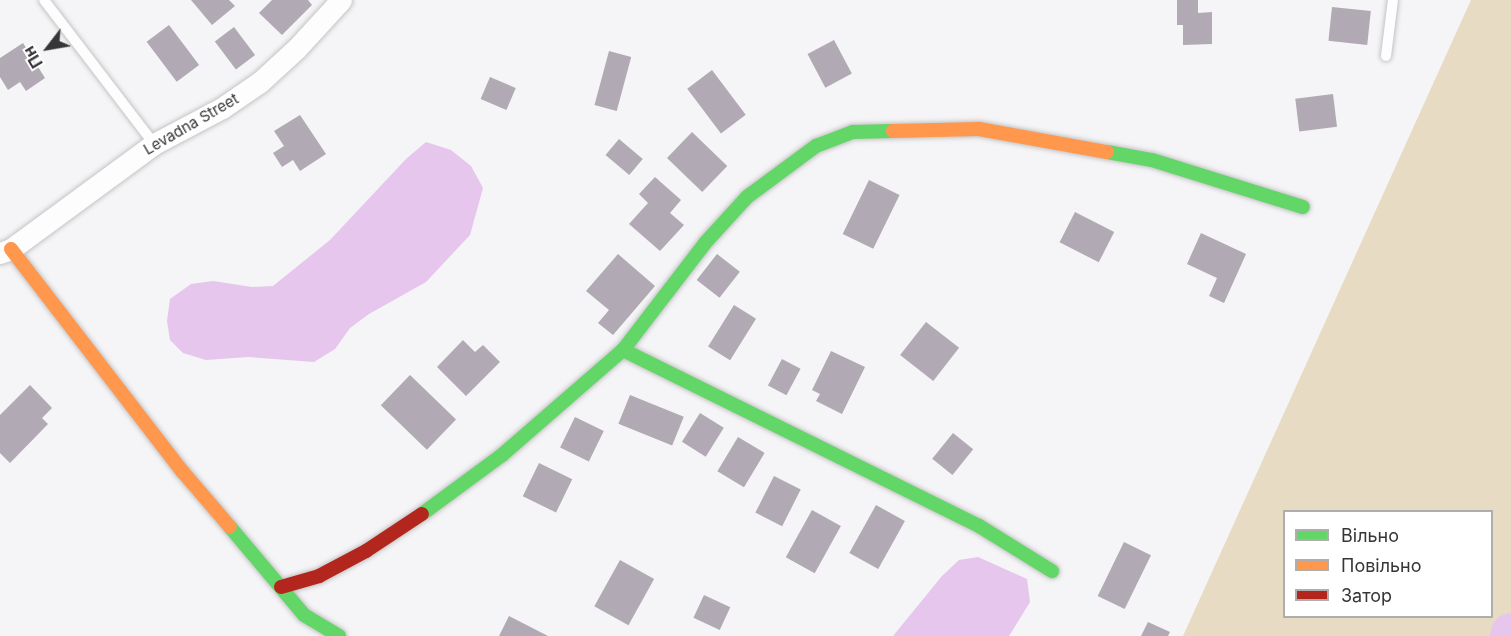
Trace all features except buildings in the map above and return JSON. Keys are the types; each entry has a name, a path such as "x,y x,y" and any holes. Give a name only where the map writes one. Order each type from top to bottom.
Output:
{"street":[{"name":"Levadna Street","path":"5,251 154,144 222,108 260,82 297,48 341,0"},
{"path":"281,587 319,576 366,551 436,505 502,455 623,350 705,243 747,197 816,146 853,132 991,131 1152,160 1303,207"},
{"path":"5,251 183,472 304,615 334,635"},
{"path":"623,350 980,526 1052,571"}],"lane":[{"path":"44,0 154,144"},
{"path":"1386,56 1393,0"}],"shaded area":[{"path":"1471,0 1511,0 1511,636 1183,636"},
{"path":"426,142 451,150 471,166 483,188 470,235 426,282 369,314 350,328 335,349 314,362 248,357 206,360 183,353 170,340 167,321 170,299 191,284 213,281 252,287 273,286 330,240 406,159"},
{"path":"978,557 1027,579 1030,602 1009,636 893,636 942,576 959,560"}],"traffic: fast":[{"path":"422,514 502,455 623,350 705,243 747,197 816,146 853,132 893,131"},
{"path":"1107,152 1152,160 1303,207"},
{"path":"623,350 979,526 1052,571"},
{"path":"230,527 304,615 339,636"}],"traffic: slow":[{"path":"893,131 979,129 1107,152"},
{"path":"11,249 183,472 230,527"}],"traffic: jam":[{"path":"281,587 319,576 366,551 422,514"}]}
